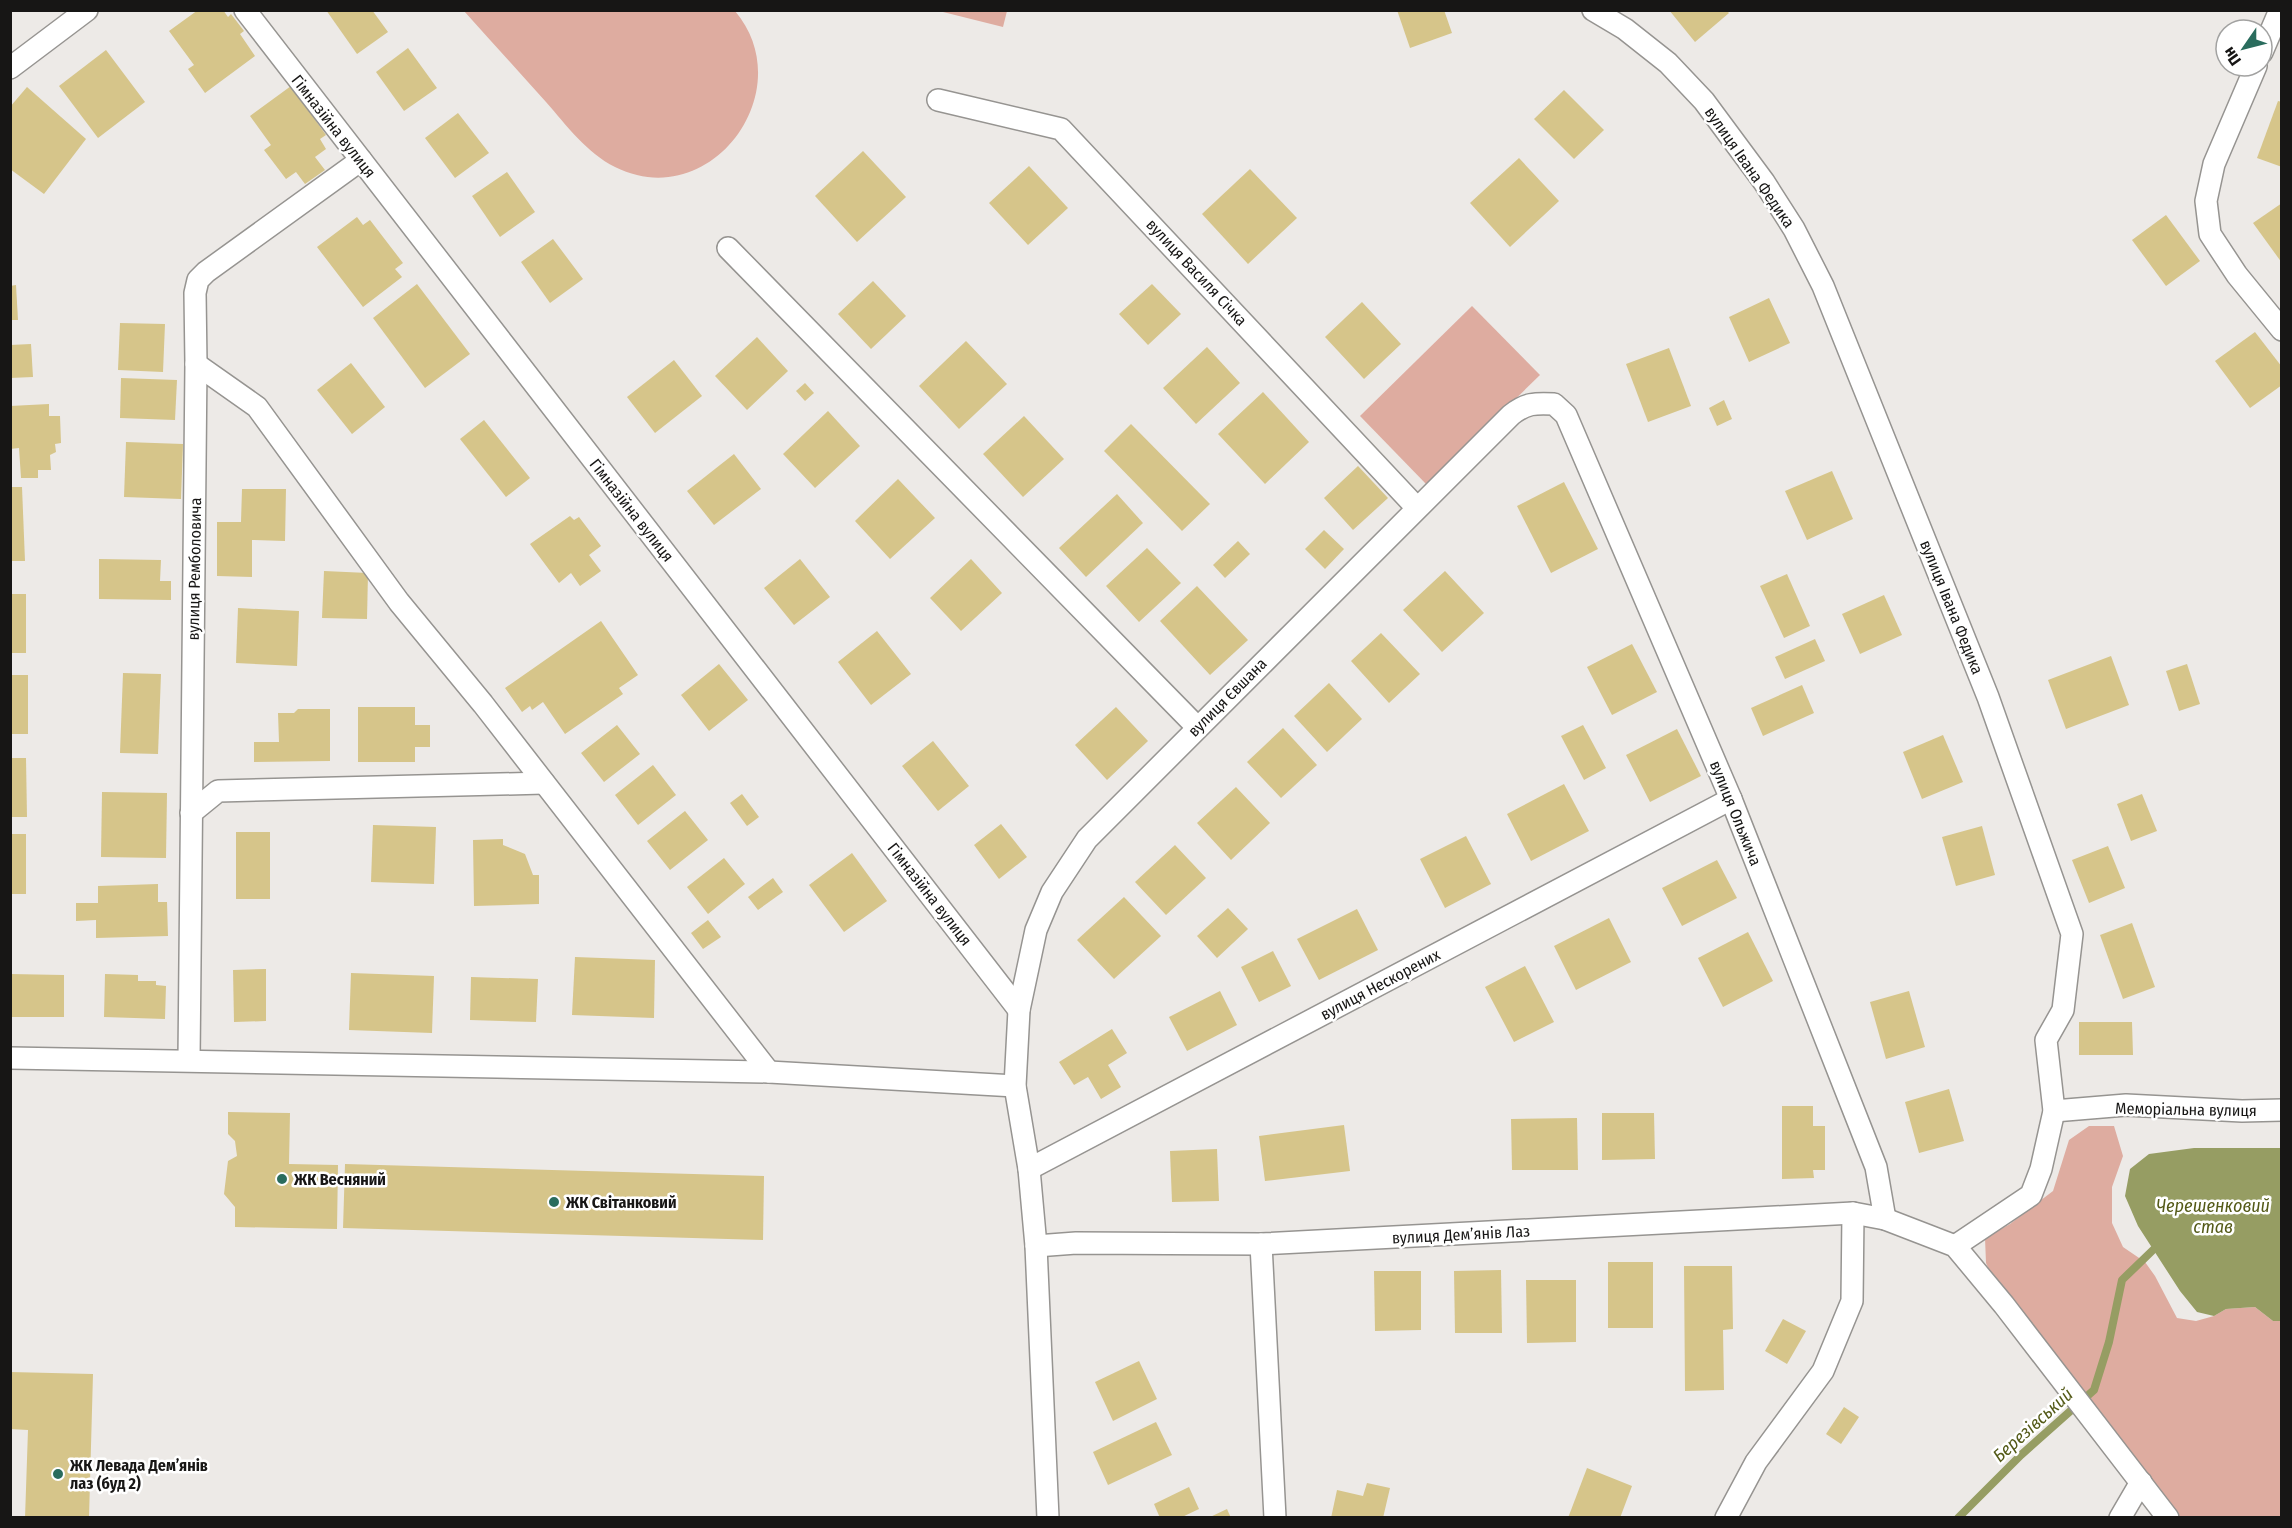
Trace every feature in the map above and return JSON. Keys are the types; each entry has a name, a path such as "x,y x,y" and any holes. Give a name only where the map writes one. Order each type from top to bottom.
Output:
{"street":[{"path":"10,68 87,10"},
{"name":"Гімназійна вулиця","path":"245,10 1019,1010"},
{"name":"вулиця Івана Федика","path":"1593,10 1625,29 1668,63 1704,101 1764,182 1794,230 1823,286 1988,697 2072,934 2063,1010 2046,1040 2054,1111 2041,1169 2031,1195 1955,1246"},
{"path":"2274,24 2280,10"},
{"path":"2251,78 2214,164 2206,201 2210,234 2237,274 2282,330"},
{"name":"вулиця Василя Січка","path":"938,100 1061,129 1417,508"},
{"name":"вулиця Ремболовича","path":"189,1060 195,293 198,280 206,272 361,160"},
{"path":"728,248 1197,727"},
{"path":"196,364 257,407 399,602 544,783 769,1072"},
{"name":"вулиця Євшана","path":"1048,1518 1036,1246 1029,1169 1015,1086 1019,1010 1036,930 1052,892 1087,839 1511,415 1523,406 1537,403 1554,404 1566,415"},
{"name":"вулиця Ольжича","path":"1566,415 1731,799 1876,1167 1885,1219"},
{"path":"191,813 218,791 544,783"},
{"name":"вулиця Нескорених","path":"1029,1169 1731,799"},
{"path":"10,1058 769,1072 1015,1086"},
{"name":"Меморіальна вулиця","path":"2054,1111 2126,1105 2242,1112 2282,1110"},
{"path":"1726,1518 1756,1462 1823,1371 1844,1321 1852,1301 1853,1214"},
{"name":"вулиця Демʼянів Лаз","path":"1036,1246 1076,1243 1261,1244 1853,1214 1885,1219 1955,1246"},
{"path":"1261,1244 1275,1518"},
{"path":"1955,1246 2168,1518"},
{"path":"2121,1518 2141,1482"}],"shaded area":[{"path":"464,11 735,11 753,42 758,75 752,108 736,137 713,160 684,174 650,177 615,167 595,154 578,138"},
{"path":"939,11 1007,11 1003,27"},
{"path":"1472,306 1540,375 1427,485 1360,416"},
{"path":"2089,1126 2114,1126 2123,1156 2112,1187 2112,1223 2123,1247 2145,1262 2155,1276 2177,1318 2196,1321 2214,1316 2226,1309 2255,1307 2273,1321 2281,1321 2281,1517 2179,1517 1994,1281 1986,1263 1985,1238 2010,1224 2053,1191 2069,1140"}],"water":[{"name":"Черешенковий став","path":"2194,1148 2281,1148 2281,1321 2273,1321 2255,1307 2226,1309 2214,1316 2197,1312 2180,1291 2138,1226 2125,1196 2130,1169 2149,1154"}],"building":[{"path":"198,10 223,10 228,17 231,14 244,31 240,34 255,56 205,93 188,69 194,65 169,31"},
{"path":"326,10 372,10 388,32 357,54"},
{"path":"1397,10 1444,10 1452,33 1410,48"},
{"path":"1669,10 1726,10 1729,13 1695,42"},
{"path":"408,48 437,88 404,111 376,72"},
{"path":"106,50 145,102 98,138 59,86"},
{"path":"291,86 326,135 320,139 326,149 315,157 325,170 305,184 296,172 286,179 264,150 271,145 250,116"},
{"path":"27,87 86,139 44,194 10,169 10,107"},
{"path":"1564,90 1604,130 1574,159 1534,119"},
{"path":"2278,101 2282,102 2282,167 2257,158"},
{"path":"458,113 489,153 455,178 425,138"},
{"path":"863,151 906,197 857,242 815,196"},
{"path":"1519,158 1559,201 1510,247 1470,203"},
{"path":"1029,166 1068,208 1028,245 989,203"},
{"path":"1250,169 1297,218 1248,264 1202,214"},
{"path":"507,172 535,212 500,237 472,196"},
{"path":"2282,203 2282,263 2253,223"},
{"path":"2166,215 2200,261 2166,286 2132,240"},
{"path":"357,217 363,225 370,220 403,263 395,269 402,277 363,307 317,247"},
{"path":"553,239 583,279 550,303 521,262"},
{"path":"873,281 906,316 871,349 838,314"},
{"path":"417,284 470,354 425,388 373,318"},
{"path":"1152,284 1181,314 1148,345 1119,314"},
{"path":"16,285 18,320 10,320 10,286"},
{"path":"1769,298 1790,343 1749,362 1729,317"},
{"path":"1362,302 1401,344 1364,379 1325,337"},
{"path":"120,323 165,324 163,372 118,370"},
{"path":"2255,332 2282,367 2282,385 2250,408 2215,361"},
{"path":"757,337 788,371 747,410 715,376"},
{"path":"966,341 1007,384 959,429 919,386"},
{"path":"31,344 33,377 10,378 10,345"},
{"path":"1207,347 1240,383 1196,424 1163,388"},
{"path":"1669,348 1691,406 1648,422 1626,364"},
{"path":"674,360 702,396 655,433 627,397"},
{"path":"351,363 385,407 352,434 317,390"},
{"path":"121,378 177,380 175,420 120,418"},
{"path":"805,383 814,393 805,401 796,391"},
{"path":"1263,392 1309,442 1265,484 1218,434"},
{"path":"1724,400 1732,419 1717,426 1709,408"},
{"path":"49,404 49,416 60,416 61,443 55,444 56,452 50,455 51,470 38,470 38,478 21,478 19,448 10,449 10,406"},
{"path":"828,411 860,446 815,488 783,454"},
{"path":"1024,416 1064,459 1023,497 983,454"},
{"path":"484,420 530,478 506,497 460,439"},
{"path":"1131,424 1210,504 1182,531 1104,451"},
{"path":"126,442 183,444 181,499 124,497"},
{"path":"734,454 761,489 714,525 687,491"},
{"path":"1358,466 1388,498 1353,530 1324,498"},
{"path":"1832,471 1853,519 1807,540 1785,491"},
{"path":"898,479 935,518 890,559 855,521"},
{"path":"1564,482 1598,549 1551,573 1517,506"},
{"path":"10,487 22,487 25,561 10,561"},
{"path":"242,489 286,489 285,541 252,540 252,577 217,576 217,522 241,522"},
{"path":"1117,494 1143,523 1086,577 1059,548"},
{"path":"570,516 574,520 579,517 601,546 589,555 601,571 580,586 571,573 559,583 530,544"},
{"path":"1324,530 1344,549 1325,569 1305,549"},
{"path":"1238,541 1250,554 1225,578 1213,565"},
{"path":"1147,548 1181,583 1139,622 1106,586"},
{"path":"99,559 161,560 160,581 171,581 171,600 99,599"},
{"path":"800,559 830,597 794,625 764,588"},
{"path":"971,559 1002,593 961,631 930,598"},
{"path":"324,571 368,573 367,619 322,618"},
{"path":"1445,571 1484,613 1442,652 1403,610"},
{"path":"1787,574 1810,626 1784,638 1760,586"},
{"path":"1197,586 1248,640 1210,675 1160,621"},
{"path":"10,594 26,594 26,653 10,653"},
{"path":"1884,595 1902,635 1860,654 1842,614"},
{"path":"238,608 299,611 297,666 236,663"},
{"path":"601,621 638,675 619,688 623,694 565,734 543,702 532,710 530,706 522,712 505,688"},
{"path":"877,631 911,674 871,705 838,662"},
{"path":"1381,633 1420,674 1389,703 1351,661"},
{"path":"1815,639 1825,661 1785,679 1775,657"},
{"path":"1632,644 1657,692 1612,715 1587,667"},
{"path":"2111,656 2129,705 2066,729 2048,680"},
{"path":"719,664 748,700 709,731 681,695"},
{"path":"2187,664 2200,704 2179,711 2166,671"},
{"path":"123,673 161,674 158,754 120,753"},
{"path":"10,675 28,675 28,734 10,734"},
{"path":"1329,683 1362,719 1327,752 1294,716"},
{"path":"1802,685 1814,713 1763,736 1751,708"},
{"path":"358,707 415,707 415,725 430,725 430,747 415,747 415,762 358,762"},
{"path":"1116,707 1148,741 1107,780 1075,745"},
{"path":"298,709 330,709 330,761 254,762 254,742 279,742 278,713 294,713"},
{"path":"617,725 640,754 604,782 581,753"},
{"path":"1583,725 1606,768 1584,780 1561,736"},
{"path":"1283,728 1317,765 1281,798 1247,762"},
{"path":"1677,729 1701,776 1650,802 1626,755"},
{"path":"1943,735 1963,782 1922,799 1903,752"},
{"path":"933,741 969,786 938,811 902,766"},
{"path":"10,758 26,758 27,817 10,817"},
{"path":"653,765 676,795 638,825 615,795"},
{"path":"1564,784 1589,831 1531,861 1507,814"},
{"path":"1236,787 1270,823 1231,860 1197,823"},
{"path":"102,792 167,793 166,858 101,857"},
{"path":"742,794 759,817 747,826 730,803"},
{"path":"2142,794 2157,831 2131,841 2117,804"},
{"path":"685,811 708,840 670,870 647,841"},
{"path":"1001,824 1027,857 999,879 974,845"},
{"path":"373,825 436,827 434,884 371,882"},
{"path":"1982,826 1995,875 1956,886 1942,837"},
{"path":"236,832 270,832 270,899 236,899"},
{"path":"10,834 26,834 26,894 10,894"},
{"path":"1466,836 1491,884 1445,908 1420,859"},
{"path":"503,839 503,845 525,854 533,875 539,875 539,904 474,906 473,840"},
{"path":"1175,845 1206,878 1166,915 1135,882"},
{"path":"2108,846 2125,888 2089,903 2072,860"},
{"path":"852,853 887,901 844,932 809,885"},
{"path":"724,858 745,884 708,914 687,887"},
{"path":"1717,860 1737,898 1682,926 1662,888"},
{"path":"773,878 783,892 758,910 748,897"},
{"path":"158,884 158,902 167,902 168,936 96,938 96,920 76,921 76,903 98,903 98,886"},
{"path":"1124,897 1161,936 1114,979 1077,940"},
{"path":"1228,908 1248,929 1217,958 1197,936"},
{"path":"1357,909 1378,950 1319,980 1297,939"},
{"path":"1609,918 1631,962 1576,990 1554,946"},
{"path":"708,920 721,937 703,949 691,933"},
{"path":"2132,923 2155,987 2123,999 2100,935"},
{"path":"1748,932 1773,981 1723,1007 1698,958"},
{"path":"1273,951 1291,986 1259,1002 1241,967"},
{"path":"575,957 655,960 654,1018 572,1015"},
{"path":"1525,966 1554,1022 1514,1042 1485,987"},
{"path":"266,969 266,1021 234,1022 233,970"},
{"path":"351,973 434,976 432,1033 349,1030"},
{"path":"10,974 64,975 64,1017 10,1017"},
{"path":"105,974 138,975 138,981 156,981 156,985 166,986 165,1019 104,1017"},
{"path":"471,977 538,979 536,1022 470,1020"},
{"path":"1220,991 1237,1025 1187,1051 1169,1017"},
{"path":"1909,991 1925,1047 1886,1059 1870,1002"},
{"path":"2079,1022 2132,1022 2133,1055 2079,1055"},
{"path":"1112,1029 1127,1053 1108,1065 1121,1087 1101,1099 1088,1077 1074,1085 1059,1062"},
{"path":"1949,1089 1964,1141 1919,1153 1905,1102"},
{"path":"1782,1106 1813,1106 1813,1126 1825,1126 1825,1170 1813,1170 1814,1178 1782,1179"},
{"name":"ЖК Весняний","path":"228,1112 290,1113 289,1164 338,1165 337,1229 235,1227 235,1207 224,1194 228,1161 237,1156 235,1141 228,1134"},
{"path":"1602,1113 1654,1113 1655,1159 1602,1160"},
{"path":"1577,1118 1578,1170 1512,1170 1511,1119"},
{"path":"1344,1125 1350,1171 1265,1181 1259,1136"},
{"path":"1217,1149 1219,1201 1172,1202 1170,1151"},
{"name":"ЖК Світанковий","path":"345,1164 764,1176 763,1240 343,1228"},
{"path":"1608,1262 1653,1262 1653,1328 1608,1328"},
{"path":"1684,1266 1732,1266 1733,1329 1723,1330 1724,1390 1685,1391"},
{"path":"1501,1270 1502,1333 1455,1333 1454,1271"},
{"path":"1374,1271 1421,1271 1421,1330 1375,1331"},
{"path":"1526,1280 1576,1280 1576,1342 1527,1343"},
{"path":"1783,1319 1806,1331 1787,1364 1765,1351"},
{"path":"1139,1361 1157,1399 1113,1421 1095,1382"},
{"name":"ЖК Левада Дем’янів лаз (буд 2)","path":"10,1372 93,1374 89,1518 25,1518 28,1430 10,1429"},
{"path":"1844,1407 1859,1417 1841,1444 1826,1434"},
{"path":"1156,1422 1172,1455 1108,1485 1093,1452"},
{"path":"1587,1468 1632,1486 1620,1518 1568,1518"},
{"path":"1367,1483 1390,1488 1383,1518 1331,1518 1337,1490 1363,1496"},
{"path":"1189,1487 1199,1509 1180,1518 1160,1518 1154,1504"},
{"path":"1227,1509 1231,1518 1208,1518"}],"waterway":[{"name":"Березівський","path":"1958,1518 2021,1455 2094,1390 2109,1342 2122,1280 2153,1250"}],"place":[{"name":"ЖК Весняний","path":"282,1179"},
{"name":"ЖК Світанковий","path":"554,1202"},
{"name":"ЖК Левада Дем’янів лаз (буд 2)","path":"58,1474"}]}
